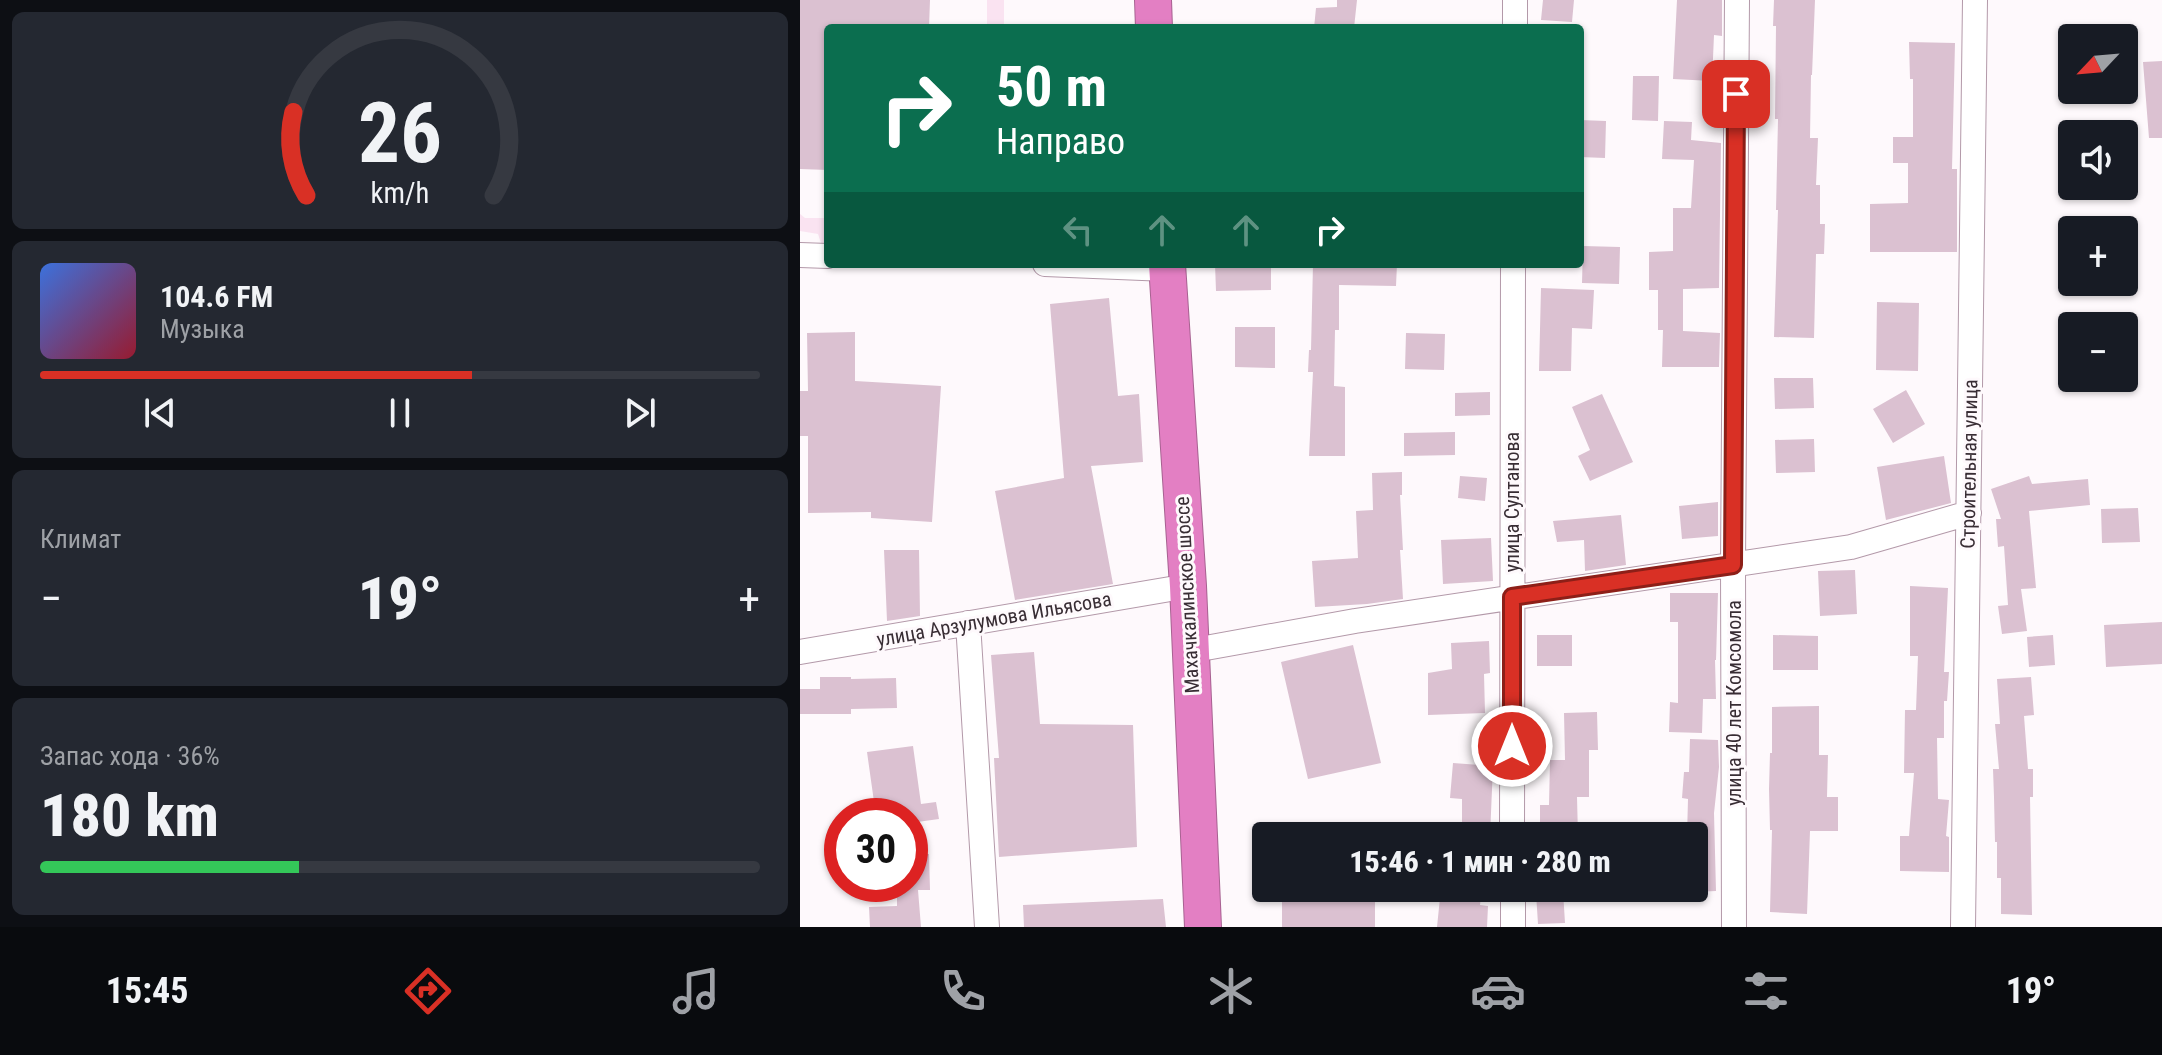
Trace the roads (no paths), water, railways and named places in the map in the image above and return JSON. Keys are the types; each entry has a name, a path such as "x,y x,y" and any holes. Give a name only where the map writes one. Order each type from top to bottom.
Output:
{"highway":[{"path":"1153,0 1154,24"},
{"name":"Махачкалинское шоссе","path":"1167,268 1188,586 1203,927"}],"street":[{"path":"1515,0 1515,24"},
{"name":"улица 40 лет Комсомола","path":"1734,927 1737,0"},
{"name":"Строительная улица","path":"1963,927 1975,0"},
{"path":"800,255 824,256"},
{"name":"улица Султанова","path":"1512,822 1513,268"},
{"path":"1189,651 1355,621 1851,547 1969,513"},
{"name":"улица Арзулумова Ильясова","path":"800,652 1188,586"},
{"path":"968,623 987,927"},
{"path":"1513,902 1513,927"}]}
